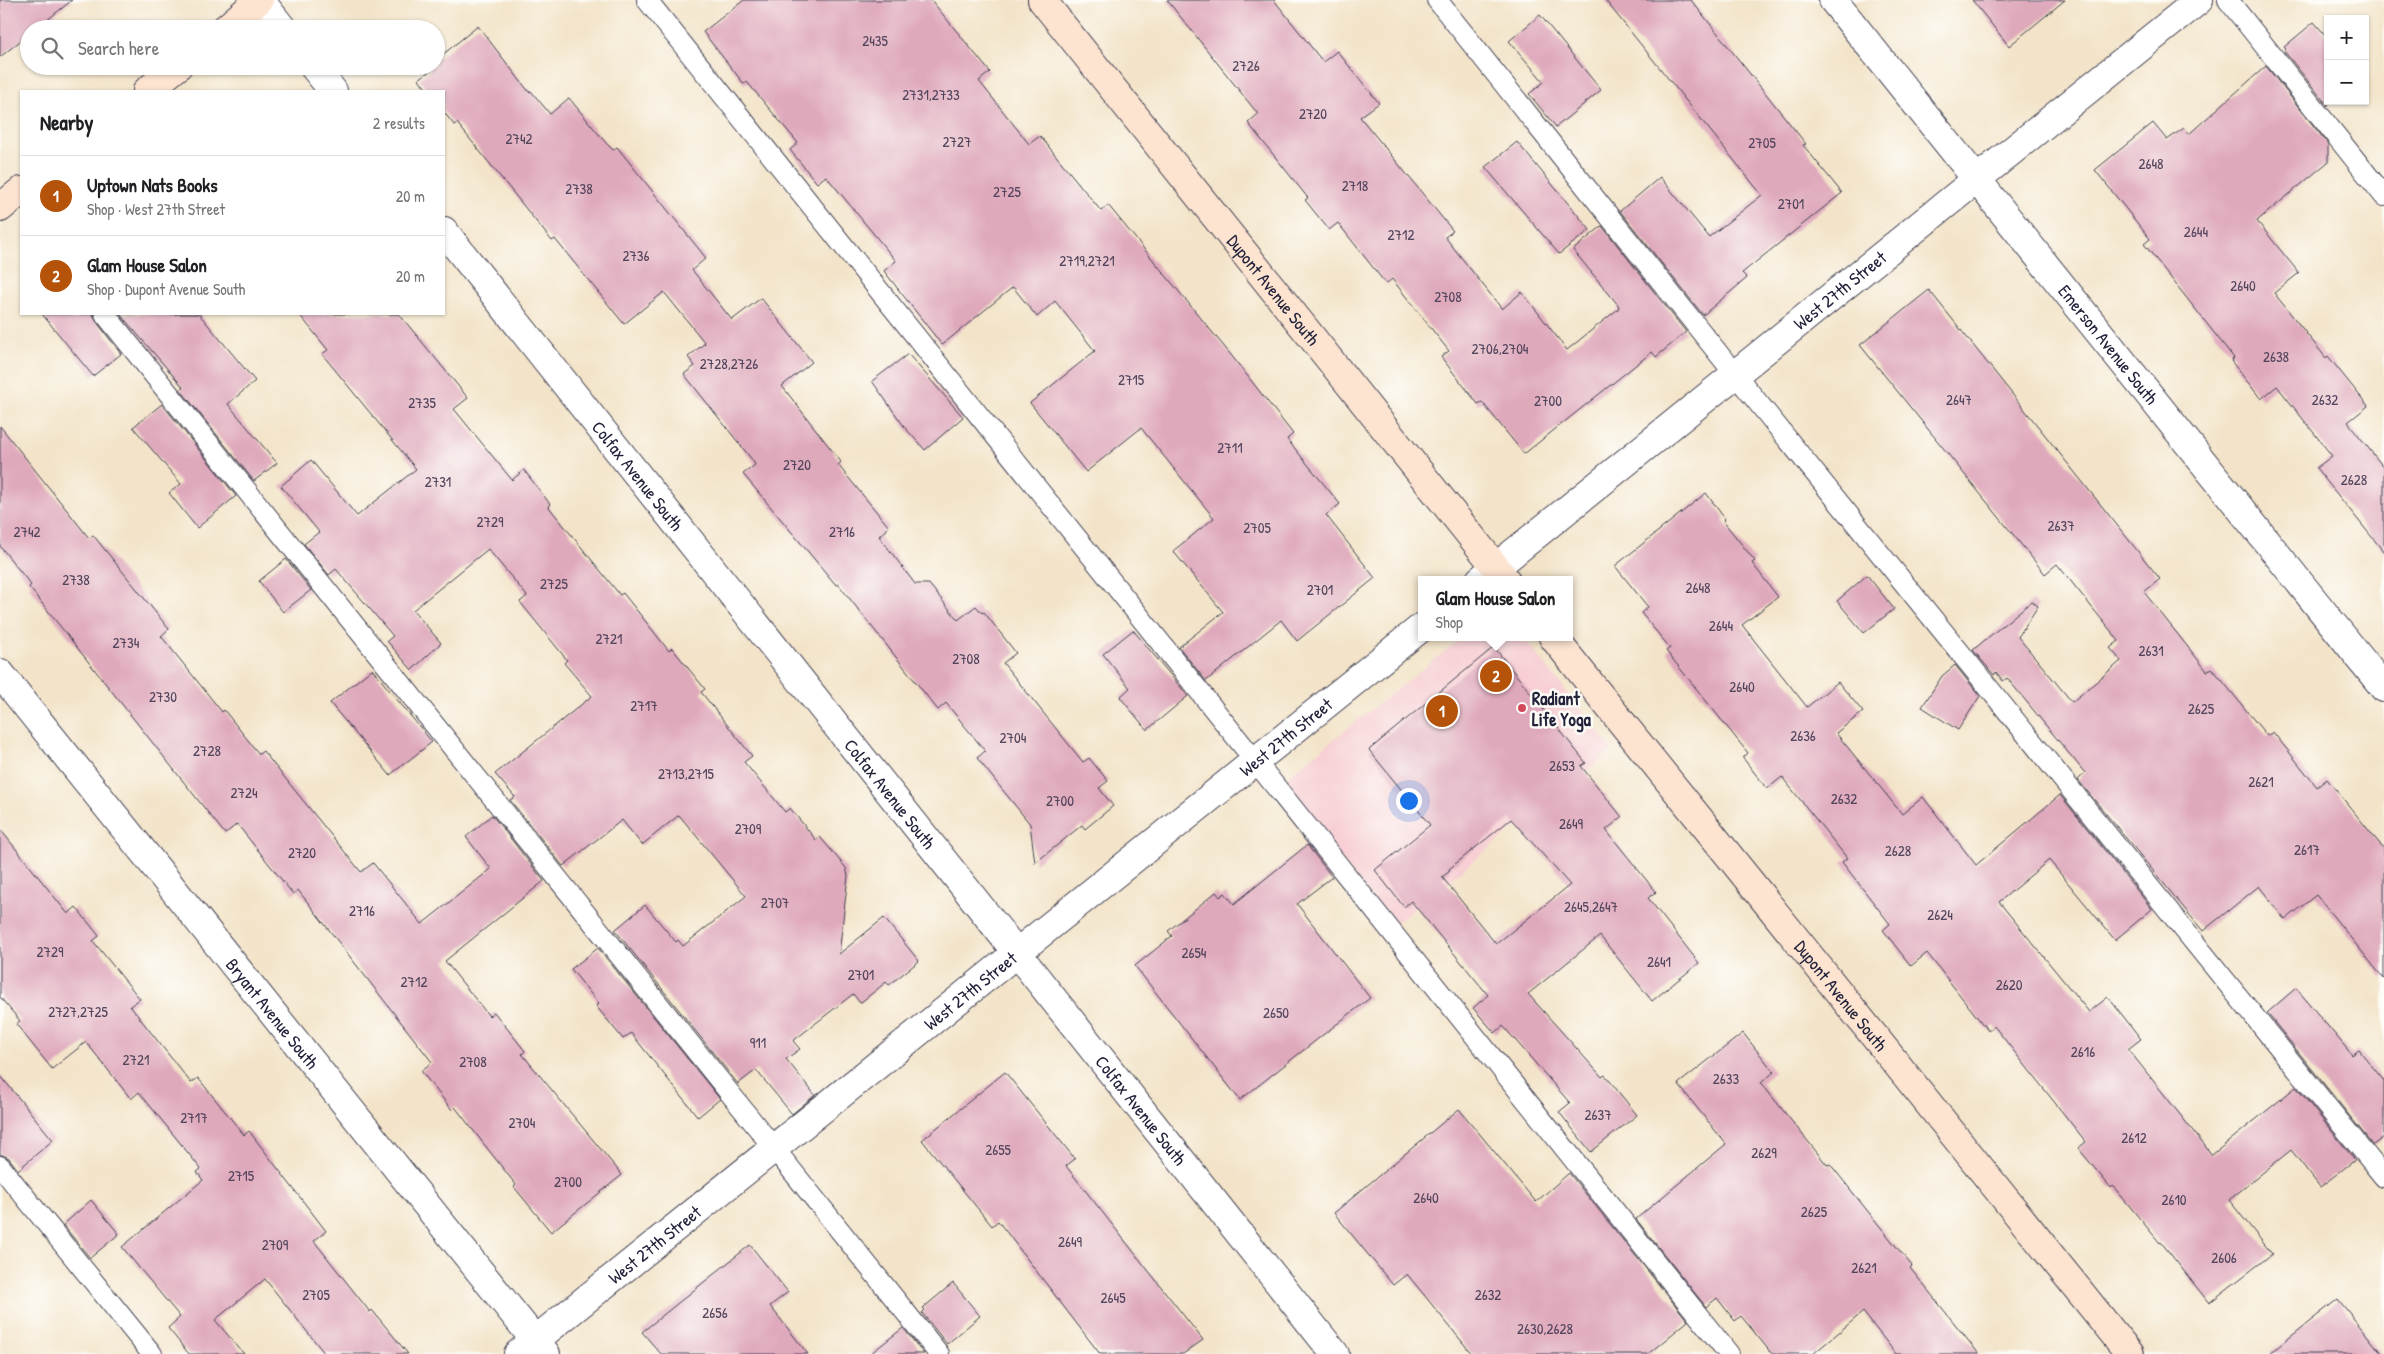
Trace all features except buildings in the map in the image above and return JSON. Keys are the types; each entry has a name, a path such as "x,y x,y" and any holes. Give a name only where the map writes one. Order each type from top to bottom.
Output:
{"street":[{"path":"236,20 259,0 276,20"},
{"name":"Dupont Avenue South","path":"1042,0 1494,575"},
{"name":"Emerson Avenue South","path":"1833,0 2384,688"},
{"name":"West 27th Street","path":"1494,575 1735,374 2199,0"},
{"path":"147,90 166,75"},
{"path":"320,75 332,90"},
{"name":"Colfax Avenue South","path":"445,232 1336,1354"},
{"name":"West 27th Street","path":"533,1349 774,1148 1418,630"},
{"name":"Dupont Avenue South","path":"1556,641 2130,1354"},
{"name":"Bryant Avenue South","path":"0,672 533,1349"}],"lane":[{"path":"647,0 1729,1354"},
{"path":"1437,0 1735,374 2384,1177"},
{"path":"2228,0 2384,196"},
{"path":"106,315 774,1148 873,1259 939,1354"},
{"path":"0,1166 152,1354"}],"shaded area":[{"path":"1458,641 1526,641 1613,750 1393,925 1280,782"}],"place":[{"name":"Glam House Salon","path":"1496,676"},
{"name":"Radiant Life Yoga","path":"1522,708"},
{"name":"Uptown Nats Books","path":"1442,711"}]}
